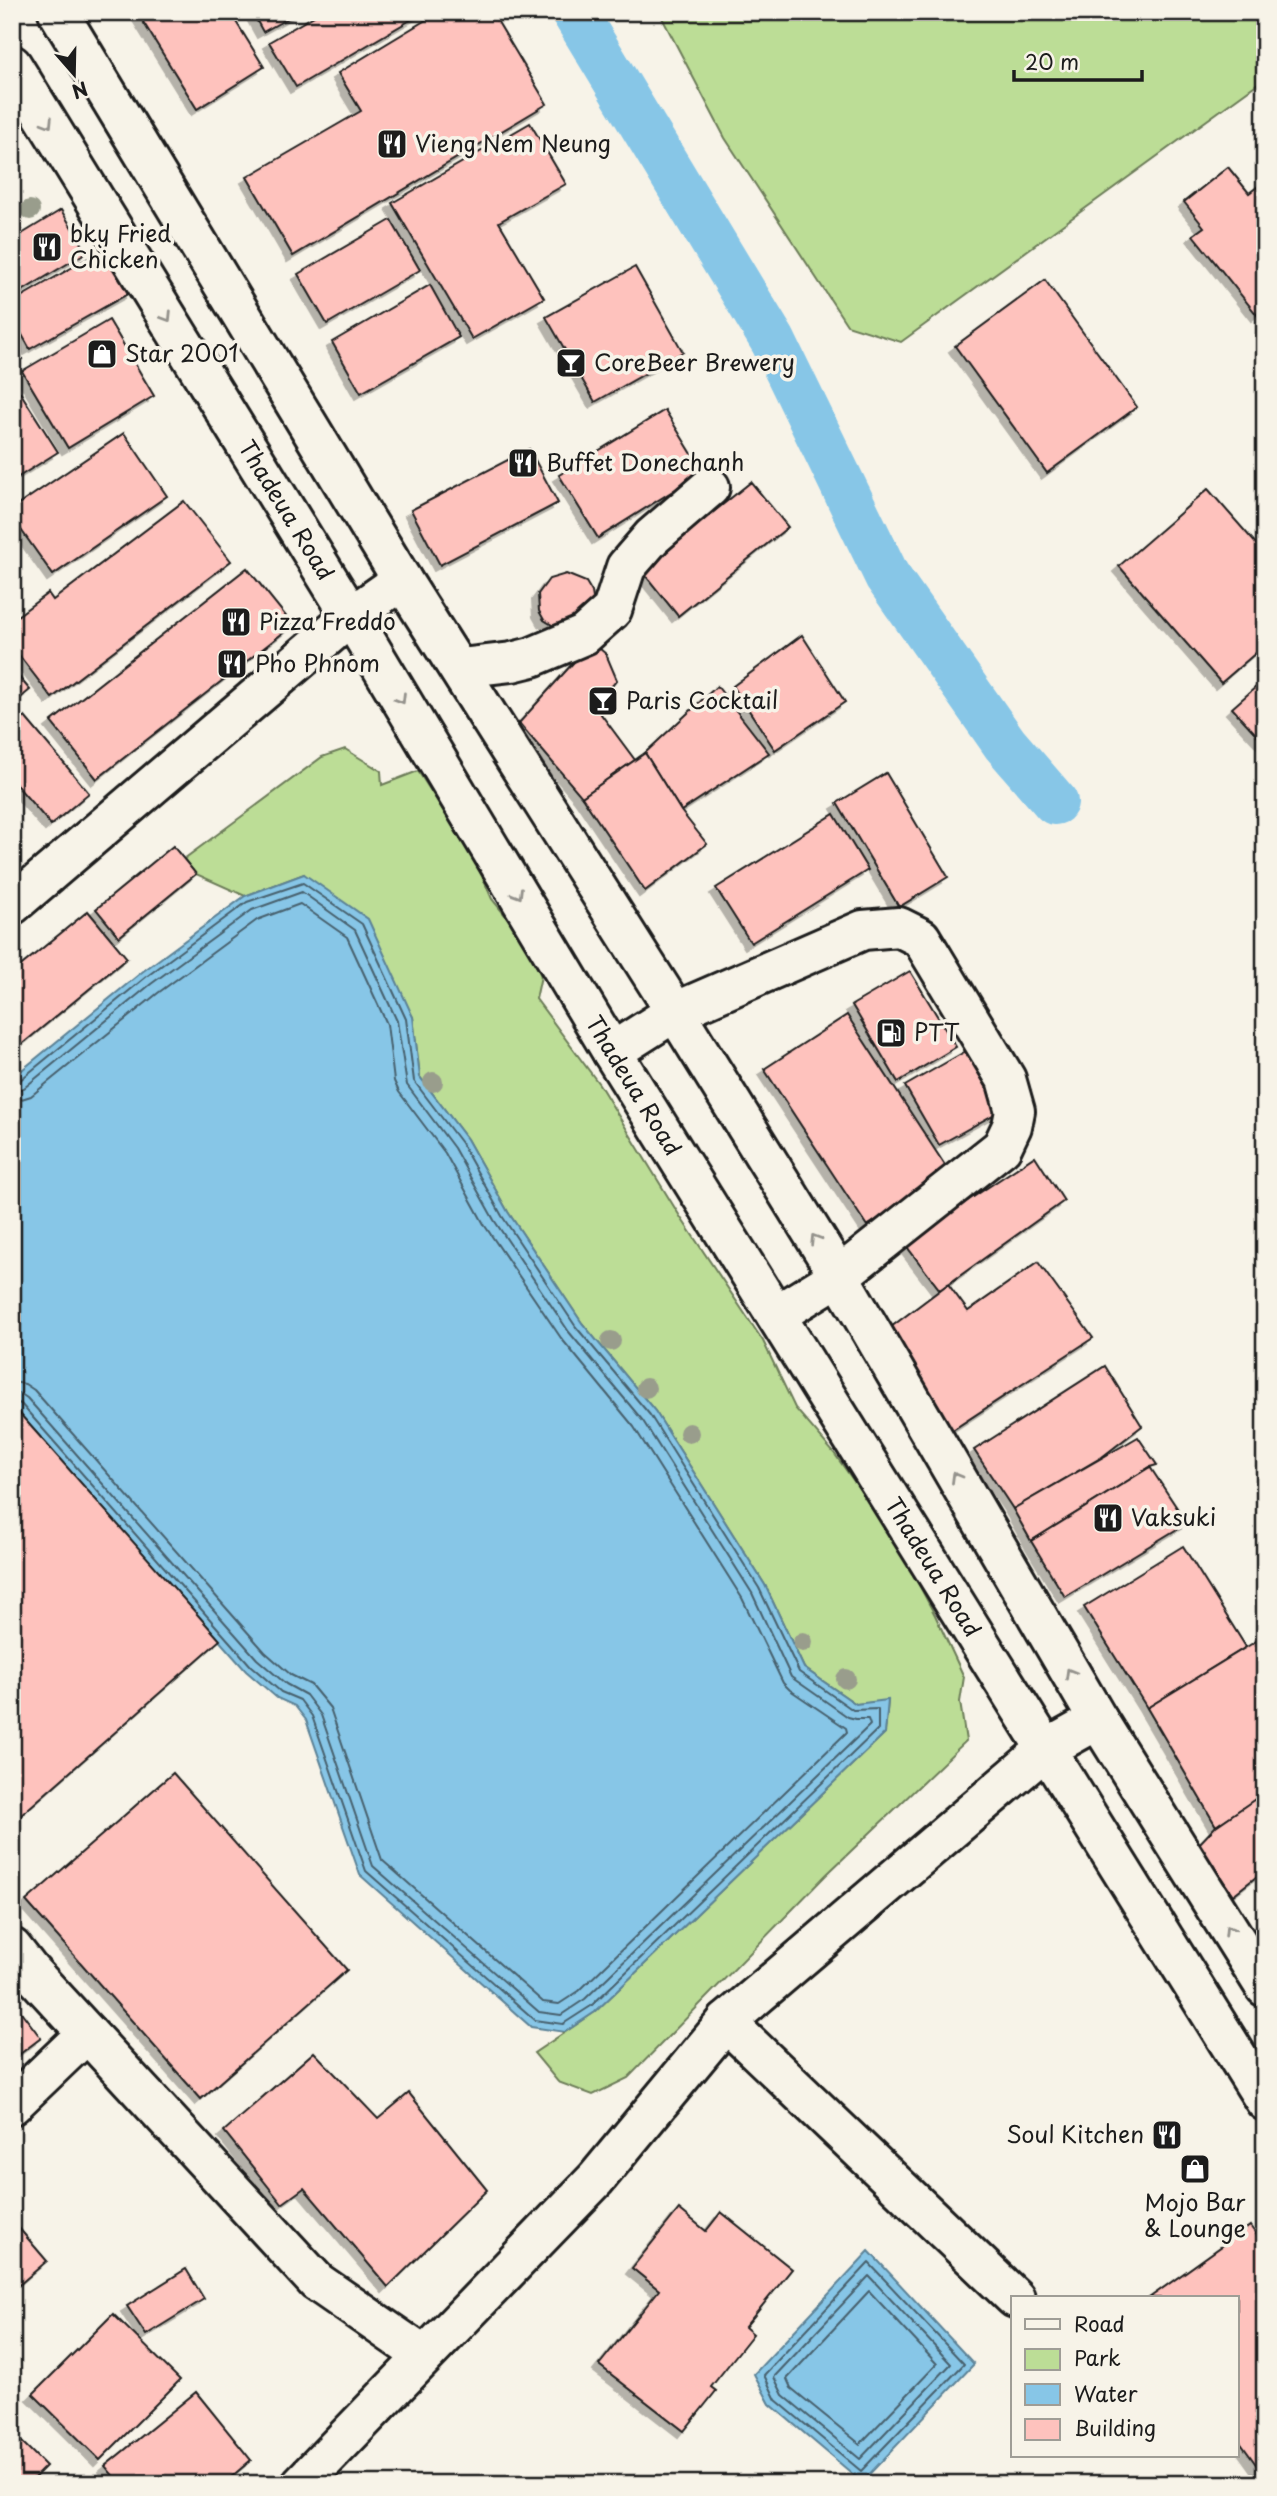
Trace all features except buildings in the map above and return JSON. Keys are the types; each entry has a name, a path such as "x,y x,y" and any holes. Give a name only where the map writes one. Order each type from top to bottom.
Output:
{"main road":[{"path":"58,12 402,580 460,667 839,1276 1098,1720 1265,1987"},
{"name":"Thadeua Road","path":"12,65 351,616 612,1052 1265,2101"},
{"path":"460,667 512,662 532,657 584,635 612,610 626,567 652,537 710,487"},
{"path":"12,905 351,616 402,580"},
{"path":"612,1052 675,1012 863,930 899,927 921,938 1006,1079 1015,1111 1012,1126 1002,1147 839,1276 776,1315"},
{"path":"301,2484 596,2179 726,2022 1046,1749 1098,1720"},
{"path":"12,1948 30,1972 317,2282 424,2356"},
{"path":"726,2022 1013,2296"},
{"path":"12,2105 87,2033"}],"green space":[{"path":"659,12 1265,12 1265,78 901,342 847,325 725,138"},
{"path":"345,749 381,771 382,785 418,771 475,860 492,899 526,941 541,976 536,999 599,1084 681,1218 763,1341 795,1408 834,1453 894,1538 964,1677 960,1702 966,1741 826,1875 628,2078 593,2095 558,2082 534,2053 595,2012 885,1733 888,1701 856,1704 804,1668 765,1585 655,1411 582,1323 508,1212 467,1139 420,1077 413,1017 304,874 245,896 196,874 184,859 322,757"}],"water":[{"path":"304,874 368,919 413,1017 420,1077 467,1139 508,1212 582,1323 655,1411 765,1585 804,1668 856,1704 888,1700 885,1733 595,2012 565,2032 531,2027 360,1875 306,1720 295,1706 277,1698 246,1671 12,1405 12,1078 142,972 245,896"},
{"path":"869,2251 974,2364 862,2482 770,2404 754,2374"}],"waterway":[{"path":"574,12 773,341 887,576 1005,744 1055,802"}],"place":[{"name":"Vieng Nem Neung","path":"392,144"},
{"name":"bky Fried Chicken","path":"47,247"},
{"name":"Star 2001","path":"102,354"},
{"name":"CoreBeer Brewery","path":"571,363"},
{"name":"Buffet Donechanh","path":"523,463"},
{"name":"Pizza Freddo","path":"236,622"},
{"name":"Pho Phnom","path":"232,664"},
{"name":"Paris Cocktail","path":"603,701"},
{"name":"PTT","path":"891,1033"},
{"name":"Vaksuki","path":"1108,1518"},
{"name":"Soul Kitchen","path":"1167,2135"},
{"name":"Mojo Bar & Lounge","path":"1195,2169"}]}
